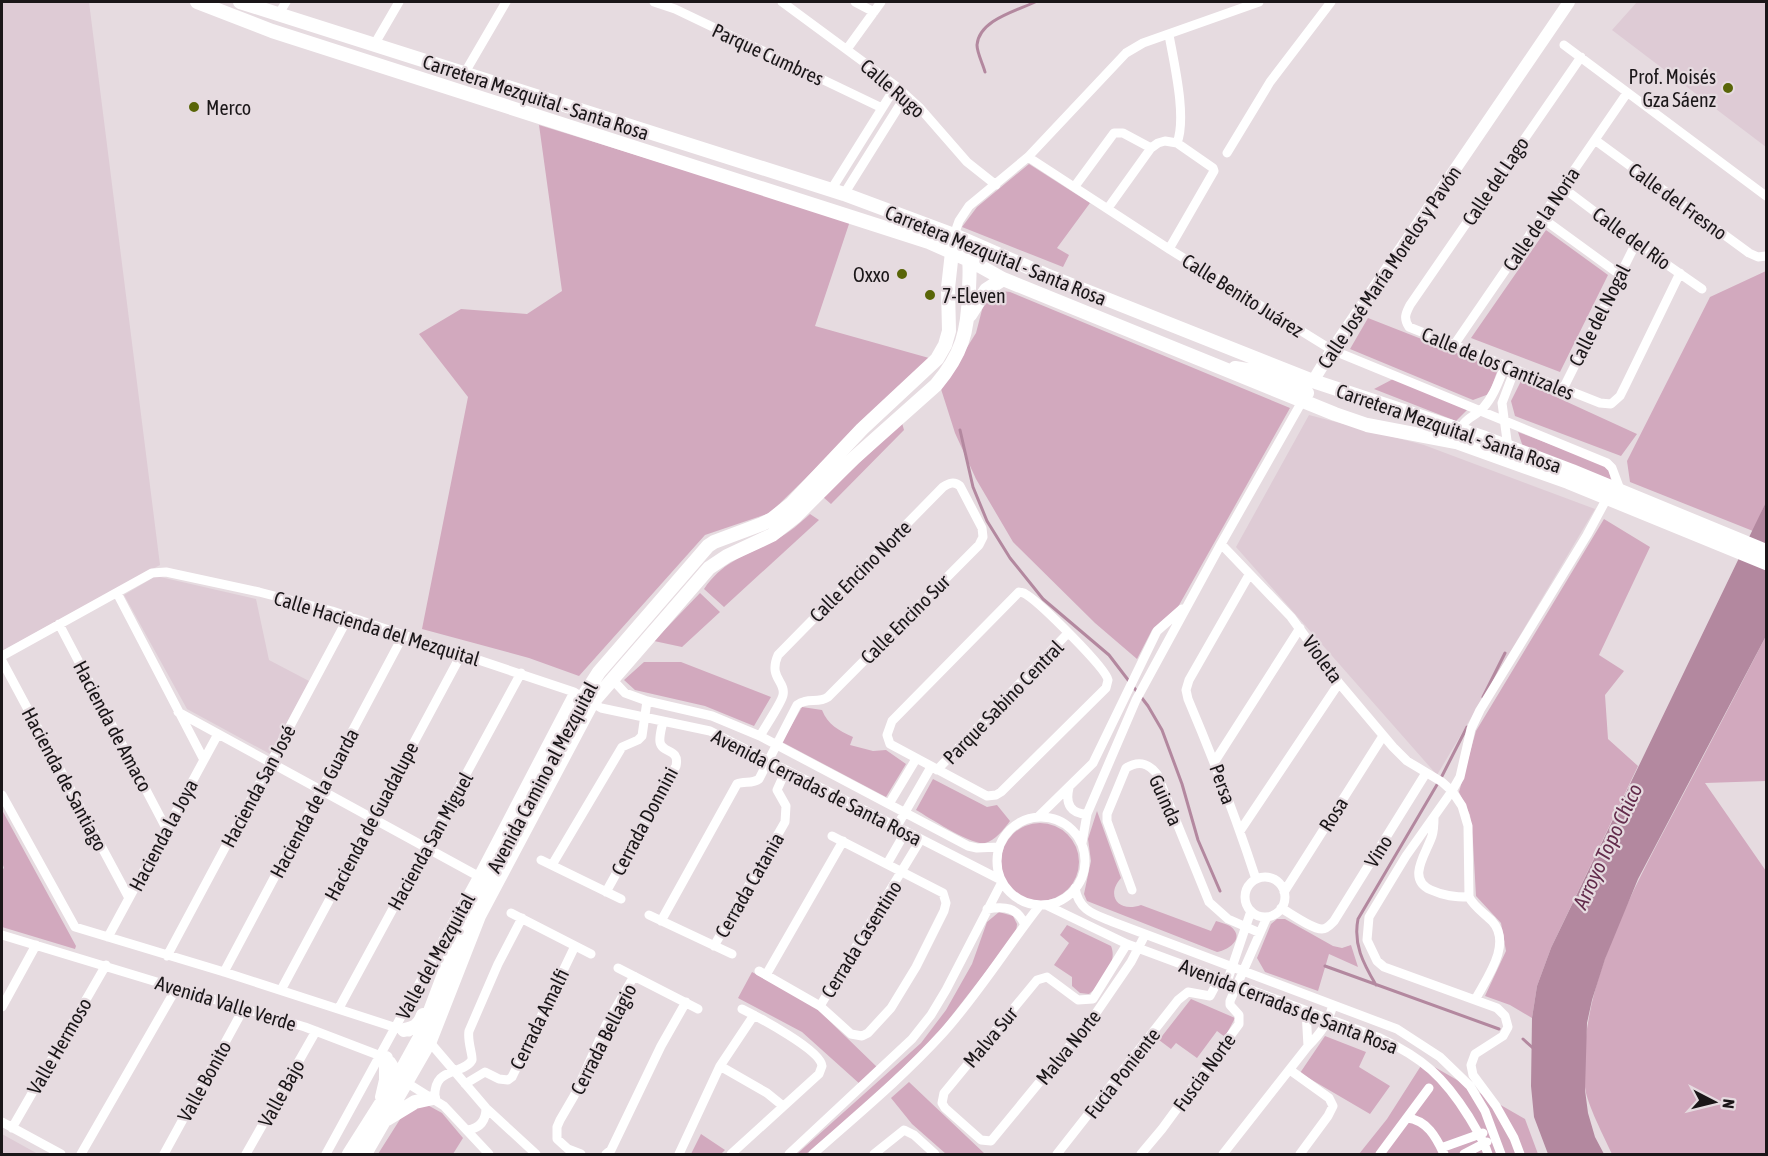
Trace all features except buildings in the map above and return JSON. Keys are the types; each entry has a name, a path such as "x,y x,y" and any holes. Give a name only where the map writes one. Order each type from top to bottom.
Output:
{"main road":[{"name":"Carretera Mezquital - Santa Rosa","path":"197,2 272,31 882,226 951,251 1003,279 1212,364 1253,370 1307,392 1460,429 1508,454 1607,498 1738,545"},
{"name":"Carretera Mezquital - Santa Rosa","path":"240,2 837,192 958,237 1046,275 1307,392 1367,424 1456,442 1572,471 1738,545 1767,563"},
{"name":"Avenida Camino al Mezquital","path":"425,1038 460,932 583,697 599,672 708,546 762,524 782,512 810,486 862,429 937,359 949,332 948,288 951,251 958,237"},
{"name":"Avenida Camino al Mezquital","path":"365,1155 381,1116 425,1038 479,916 583,697 612,679 710,568 736,550 772,535 795,517 854,458 936,385 956,360 965,338 969,317 969,260 958,237"},
{"path":"969,317 986,290 1003,279"},
{"path":"1738,545 1767,551"},
{"path":"400,1029 415,1027 420,1022 441,963 460,932"},
{"path":"383,1057 384,1090 381,1116 415,1102 434,1099"},
{"name":"Avenida Camino al Mezquital","path":"349,1155 381,1116"}],"street":[{"path":"278,15 286,2"},
{"path":"374,45 399,2"},
{"path":"464,74 506,2"},
{"name":"Parque Cumbres","path":"654,2 678,5 882,108"},
{"name":"Calle Rugo","path":"782,2 896,86 967,162 996,185"},
{"path":"855,2 873,12"},
{"path":"847,49 881,2"},
{"path":"958,237 959,221 969,207 1028,157 1126,53 1143,43 1259,2"},
{"path":"1227,153 1270,82 1331,2"},
{"name":"Calle José María Morelos y Pavón","path":"1082,843 1087,814 1136,700 1307,392 1332,350 1569,2"},
{"path":"1169,35 1181,125 1177,143"},
{"path":"1564,45 1767,196"},
{"name":"Calle del Lago","path":"1410,305 1581,57"},
{"path":"837,192 852,157 896,86"},
{"name":"Calle de la Noria","path":"1454,345 1627,93"},
{"path":"837,192 863,164 906,95"},
{"path":"1075,186 1114,133 1123,133 1151,148"},
{"name":"Calle del Fresno","path":"1595,140 1740,246 1754,255 1765,257"},
{"path":"1108,208 1151,148 1165,141 1177,143 1213,168 1214,176 1169,249"},
{"path":"852,157 863,164"},
{"name":"Calle Benito Juárez","path":"1028,157 1169,249 1332,350 1608,463 1620,492"},
{"name":"Calle del Río","path":"1562,187 1702,289"},
{"path":"1542,218 1619,274"},
{"name":"Calle del Nogal","path":"1563,388 1636,243"},
{"name":"Calle de los Cantizales","path":"1410,305 1405,318 1409,327 1600,403 1611,404 1620,396 1680,273"},
{"path":"1460,429 1464,423 1480,412 1494,391 1505,366"},
{"path":"1508,454 1502,403 1515,369"},
{"name":"Calle Encino Sur","path":"776,744 797,705 807,700 819,701 828,697 982,540 982,528 960,486 953,483 948,484"},
{"name":"Calle Encino Norte","path":"760,736 784,693 774,672 775,661 783,649 948,484"},
{"path":"1520,1155 1514,1138 1496,1106 1473,1075 1471,1065 1474,1054 1503,1036 1508,1024 1505,1016 1497,1008 1384,967 1377,960 1367,940 1370,917 1406,856 1460,777 1471,729 1480,710 1587,535 1607,498"},
{"name":"Violeta","path":"1221,544 1300,628 1339,683 1383,736 1407,761 1452,791"},
{"name":"Calle Hacienda del Mezquital","path":"117,593 157,572 259,592 349,616 462,653 583,697"},
{"name":"Persa","path":"1249,575 1189,680 1186,690 1215,761 1256,879"},
{"path":"1022,592 1028,596 1068,633 1105,672 1108,680 1106,688 996,795 987,796 890,744 887,735 892,721 1016,594 1022,592"},
{"path":"2,656 117,593 204,760"},
{"name":"Calle José María Morelos y Pavón","path":"1039,816 1093,763 1101,751 1126,692 1157,631 1188,604"},
{"name":"Hacienda San José","path":"167,956 349,616"},
{"name":"Hacienda de Amaco","path":"59,624 166,828"},
{"path":"1215,761 1300,628"},
{"name":"Parque Sabino Central","path":"905,812 934,769 1068,633"},
{"name":"Hacienda de la Guarda","path":"224,972 404,634"},
{"name":"Hacienda de Guadalupe","path":"281,990 462,653"},
{"name":"Hacienda de Santiago","path":"2,661 129,898"},
{"name":"Hacienda San Miguel","path":"339,1008 521,674"},
{"name":"Avenida Cerradas de Santa Rosa","path":"612,679 625,693 647,701 712,716 760,736 968,846 977,849 999,847"},
{"path":"1240,831 1339,683"},
{"name":"Avenida Cerradas de Santa Rosa","path":"583,697 602,708 710,731 1001,881"},
{"name":"Valle del Mezquital","path":"326,1155 400,1029 478,876 583,697"},
{"path":"552,865 622,747 642,736 647,701"},
{"path":"178,712 427,846 478,876"},
{"name":"Cerrada Donnini","path":"606,892 676,766 675,755 664,748 660,742 663,721"},
{"name":"Hacienda la Joya","path":"108,937 218,734"},
{"name":"Rosa","path":"1284,892 1383,736"},
{"path":"661,921 737,784 759,779 776,744"},
{"path":"890,804 916,759"},
{"name":"Guinda","path":"1132,890 1107,821 1107,814 1126,768 1131,765 1145,764 1157,774 1209,903 1228,919 1246,928"},
{"name":"Cerrada Catania","path":"649,915 714,946 785,822 786,806 777,790 786,770"},
{"name":"Vino","path":"1281,908 1314,927 1322,929 1328,927 1434,778"},
{"path":"1069,788 1067,798 1070,807 1076,813 1087,814"},
{"path":"1452,791 1462,806 1468,826 1469,897"},
{"name":"Avenida Valle Verde","path":"2,795 75,927 339,1008 425,1038"},
{"name":"Cerrada Casentino","path":"887,864 902,829 905,812"},
{"path":"813,1155 908,1069 944,1032 979,990 1025,925 1043,905 1065,898 1076,888 1085,866 1082,843 1075,832 1062,821 1039,816 1025,819 1005,834 999,847 997,867 1001,881 1018,898 1043,905"},
{"path":"1434,817 1432,836 1418,873 1420,882 1440,894 1469,897 1494,923 1498,933 1497,958 1475,1000"},
{"path":"831,836 843,841"},
{"name":"Cerrada Casentino","path":"820,1006 921,840"},
{"name":"Cerrada Casentino","path":"843,841 938,890 943,894 946,903 907,984 891,1008 868,1033 862,1036 851,1034 820,1006 762,973 843,841"},
{"name":"Cerrada Donnini","path":"541,860 621,899"},
{"path":"1264,877 1274,879 1281,884 1284,892 1281,908 1275,914 1267,916 1258,916 1251,911 1245,896 1249,884 1264,877"},
{"path":"789,1155 912,1039 946,990 1001,881"},
{"name":"Avenida Cerradas de Santa Rosa","path":"1076,888 1077,900 1088,911 1145,935 1397,1029 1440,1057 1470,1086 1485,1111 1501,1155"},
{"name":"Avenida Cerradas de Santa Rosa","path":"1043,905 1139,949 1390,1043 1414,1056 1435,1072 1456,1097 1485,1144 1488,1155"},
{"path":"987,909 999,907 1011,909 1019,915 1025,925"},
{"path":"1223,980 1232,967 1251,911"},
{"name":"Cerrada Amalfi","path":"511,913 591,954"},
{"path":"1237,986 1267,916"},
{"path":"434,1099 436,1084 444,1075 471,1060 472,1054 467,1039 468,1031 522,918"},
{"path":"1246,928 1260,933"},
{"name":"Avenida Valle Verde","path":"2,935 316,1031 383,1057"},
{"path":"1139,949 1145,935"},
{"name":"Malva Norte","path":"1078,1000 1088,1000 1096,996 1127,944"},
{"path":"2,1006 36,945"},
{"name":"Cerrada Amalfi","path":"465,1084 485,1072 504,1080 512,1077 574,946"},
{"path":"714,946 732,954"},
{"name":"Malva Norte","path":"991,1141 1094,1016 1139,949"},
{"name":"Valle Hermoso","path":"12,1128 106,965"},
{"path":"618,968 634,976"},
{"name":"Cerrada Bellagio","path":"581,1155 567,1152 557,1139 557,1127 574,1096 606,1025 634,976 698,1009"},
{"name":"Malva Sur","path":"991,1141 981,1140 942,1103 944,1093 1037,980 1044,976 1050,978 1078,1000"},
{"name":"Fucia Poniente","path":"1057,1155 1178,1000 1188,992 1210,996 1223,980"},
{"path":"2,990 15,983"},
{"name":"Fuscia Norte","path":"1142,1155 1239,1024 1239,1016 1230,1005 1237,986"},
{"path":"81,1155 177,987"},
{"path":"1078,1000 1094,1016"},
{"path":"606,1155 611,1150 661,1046 686,1002"},
{"path":"1223,1155 1308,1046 1323,1031 1333,1005"},
{"name":"Valle Bonito","path":"164,1155 244,1008"},
{"path":"731,1155 819,1074 822,1066 822,1061 791,1036 742,1009"},
{"path":"1306,1011 1308,1046"},
{"path":"679,1155 720,1066 754,1015"},
{"name":"Valle Bajo","path":"246,1155 316,1031"},
{"path":"425,1038 486,1108 536,1155"},
{"path":"383,1057 391,1061 403,1079 434,1099 468,1131 489,1155"},
{"path":"720,1066 757,1087 783,1106"},
{"path":"1290,1070 1329,1098 1333,1106 1300,1155"},
{"path":"1380,1155 1429,1088"},
{"path":"468,1131 480,1126 485,1118 486,1108"},
{"path":"1407,1118 1419,1119 1429,1129 1443,1151 1478,1133 1494,1133"},
{"path":"2,1122 61,1155"},
{"path":"874,1155 904,1130 914,1135 934,1155"},
{"path":"1464,1155 1485,1144 1494,1133"}],"shaded area":[{"path":"2,2 89,2 160,565 2,651"},
{"name":"Prof. Moisés Gza Sáenz","path":"1637,2 1766,2 1766,147 1612,30"},
{"path":"539,125 850,221 815,326 929,358 770,513 705,535 579,676 529,658 422,629 468,397 419,334 461,309 527,314 562,291"},
{"path":"1029,164 1090,203 1057,248 1069,255 1063,267 962,227 977,207"},
{"path":"1546,230 1608,275 1560,372 1471,338"},
{"path":"1766,271 1766,502 1753,531 1630,482 1627,461 1710,297"},
{"path":"1001,291 1010,292 1290,408 1178,607 1152,630 1137,659 1095,623 1013,542 976,479 955,433 941,389 976,333 983,306"},
{"path":"1368,318 1498,369 1489,394 1473,400 1350,349"},
{"path":"1395,378 1468,409 1456,421 1374,389"},
{"path":"1521,381 1637,434 1621,456 1515,416 1511,401"},
{"path":"1309,415 1424,445 1595,509 1437,775 1236,547"},
{"path":"902,423 904,430 831,504 823,497"},
{"path":"1518,432 1608,466 1611,480 1523,447"},
{"path":"810,514 819,520 724,607 704,589 728,564 781,537"},
{"path":"1604,519 1650,547 1599,655 1624,671 1605,695 1608,739 1638,766 1551,948 1537,986 1532,1018 1510,1005 1485,996 1506,951 1501,923 1476,896 1470,815 1459,792 1476,731"},
{"path":"156,576 256,599 269,660 309,681 270,754 187,709 124,595"},
{"path":"700,593 720,612 682,647 654,641"},
{"path":"1766,636 1766,781 1705,783 1766,871 1766,1154 1612,1154 1592,1111 1585,1087 1585,1049 1590,1012 1600,974 1629,900"},
{"path":"644,662 681,662 771,697 754,726 705,706 635,690 624,680"},
{"path":"802,707 822,710 827,720 853,737 850,745 873,751 886,750 906,764 886,797 782,742"},
{"path":"933,779 987,807 997,805 1010,821 996,837 985,843 979,843 951,831 916,810"},
{"path":"2,810 76,946 75,949 2,927 2,870 4,868"},
{"path":"1097,811 1121,878 1116,885 1114,897 1121,905 1133,907 1141,905 1211,931 1216,921 1223,923 1235,930 1234,943 1217,952 1087,901 1084,894 1091,861 1088,839"},
{"path":"1040,823 1055,826 1067,835 1076,847 1079,862 1076,877 1067,889 1055,898 1040,901 1025,898 1013,889 1004,877 1001,862 1004,847 1013,835 1025,826"},
{"path":"999,912 1013,916 1017,924 1016,933 932,1041 846,1121 806,1154 797,1154 921,1043 946,1010 972,964 987,922"},
{"path":"1277,919 1285,919 1333,946 1342,948 1351,945 1358,967 1329,954 1318,991 1265,972 1257,958 1271,924"},
{"path":"1067,925 1111,946 1113,952 1108,972 1089,994 1080,993 1072,986 1072,977 1054,965 1069,943 1060,935"},
{"path":"752,972 814,1006 877,1067 861,1085 802,1032 738,998"},
{"path":"1191,999 1235,1018 1225,1037 1217,1031 1197,1058 1176,1043 1171,1049 1159,1040"},
{"path":"1325,1036 1366,1052 1359,1067 1390,1086 1370,1114 1300,1073"},
{"path":"1424,1061 1525,1119 1538,1154 1359,1154 1387,1119"},
{"path":"909,1082 985,1154 946,1154 912,1124 891,1098"},
{"path":"422,1102 442,1113 463,1138 453,1154 378,1154 404,1113"},
{"path":"2,1134 38,1154 2,1154"},
{"path":"701,1134 725,1150 721,1154 691,1154"}],"water":[{"name":"Arroyo Topo Chico","path":"1766,502 1766,636 1638,879 1605,959 1592,1000 1587,1023 1585,1090 1588,1113 1595,1137 1604,1154 1548,1154 1534,1117 1531,1086 1532,1018 1537,986 1551,948"}],"waterway":[{"path":"985,72 978,51 979,36 991,23 1035,2"},
{"path":"960,430 973,487 987,521 1010,558 1043,599 1109,655 1148,706 1162,730 1182,784 1198,840 1220,891"},
{"path":"1483,697 1505,653"},
{"path":"1442,776 1467,727"},
{"path":"1376,985 1360,953 1357,937 1358,919 1438,783"},
{"path":"1325,966 1499,1029"},
{"path":"1523,1039 1533,1048"}],"place":[{"name":"Prof. Moisés Gza Sáenz","path":"1728,88"},
{"name":"Merco","path":"194,107"},
{"name":"Oxxo","path":"902,274"},
{"name":"7-Eleven","path":"930,295"}]}
